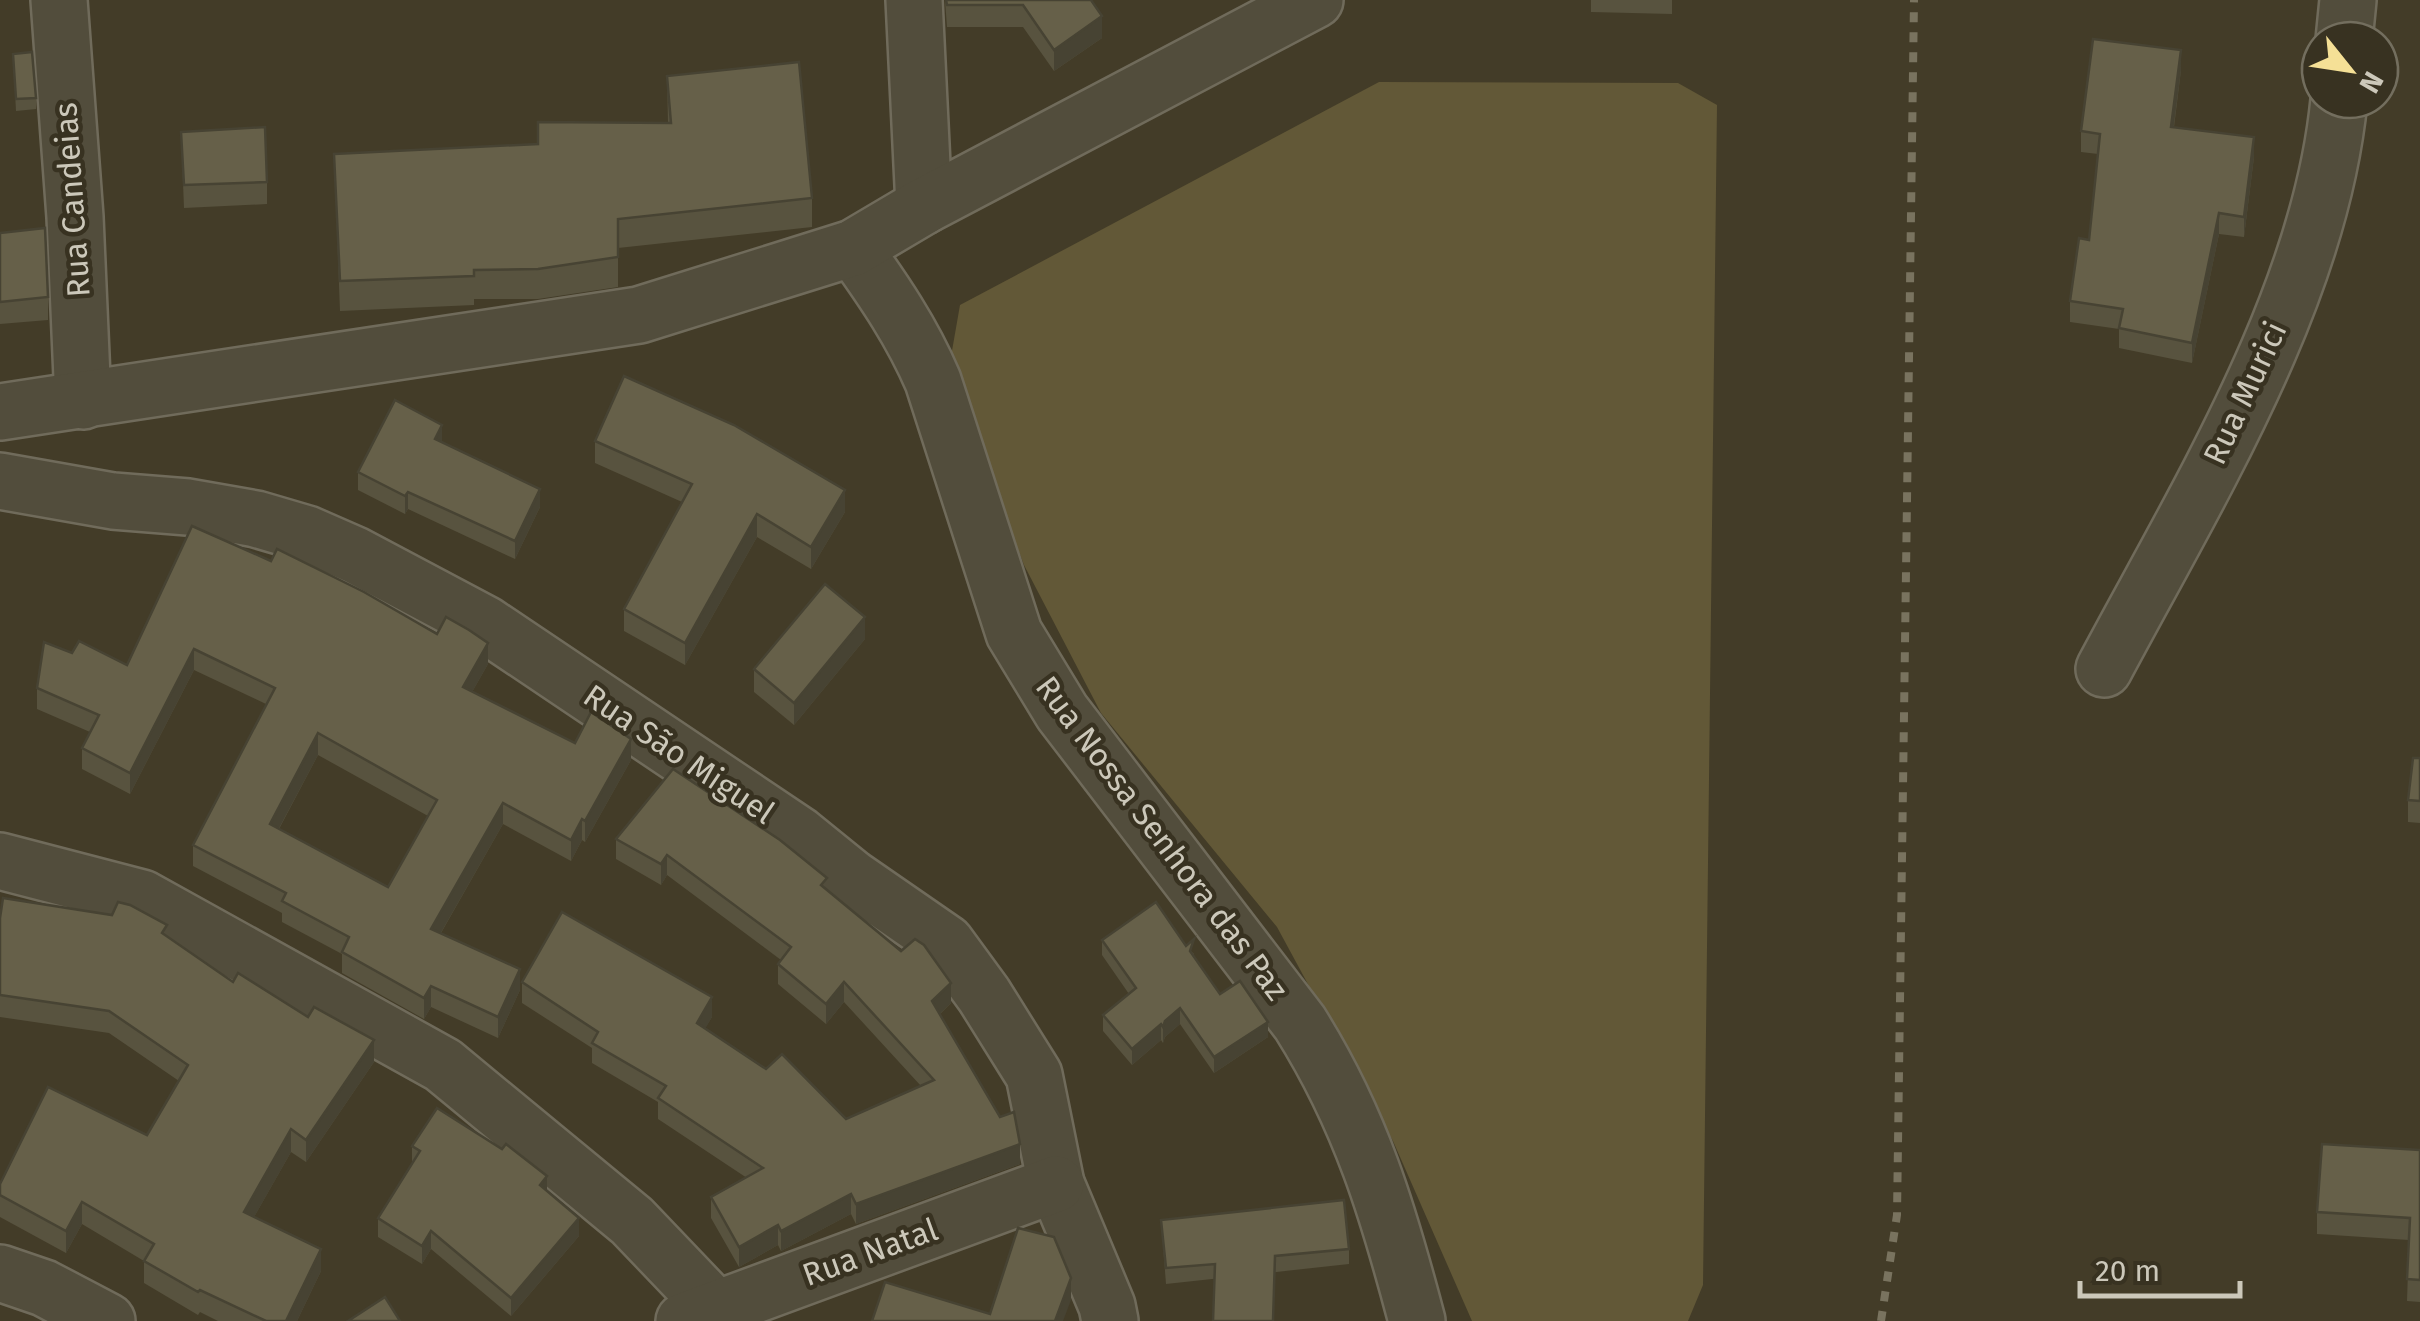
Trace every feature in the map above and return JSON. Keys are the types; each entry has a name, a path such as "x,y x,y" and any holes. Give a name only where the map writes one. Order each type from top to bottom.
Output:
{"street":[{"name":"Rua Candeias","path":"59,0 83,400"},
{"path":"914,0 924,206"},
{"path":"0,412 639,315 853,248 924,206 1315,0"},
{"name":"Rua Murici","path":"2104,670 2218,456 2310,246 2337,120"},
{"name":"Rua Nossa Senhora das Paz","path":"853,248 919,348 1014,633 1062,712 1300,1023 1326,1064 1350,1110 1381,1190 1417,1321"},
{"name":"Rua São Miguel","path":"0,481 97,499 188,507 256,519 355,554 485,624 785,825 852,878 946,942 1034,1075 1056,1184 1110,1321"},
{"path":"0,861 142,898 443,1064 632,1221 706,1317"},
{"name":"Rua Natal","path":"706,1317 1056,1184"},
{"path":"0,1273 44,1288 107,1321"}],"shaded area":[{"path":"1379,82 1678,83 1717,105 1703,1285 1688,1321 1472,1321 1393,1141 1277,927 1101,713 1024,565 949,368 960,305"}],"building":[{"path":"946,0 1091,0 1102,16 1054,50 1023,5 947,5"},
{"path":"2093,39 2181,50 2171,127 2254,137 2244,217 2219,213 2192,343 2119,328 2123,309 2070,301 2079,238 2089,240 2100,134 2081,131"},
{"path":"32,52 36,98 16,99 13,54"},
{"path":"799,62 812,198 618,219 618,257 538,269 474,270 474,276 340,281 334,154 538,144 538,122 671,123 667,76"},
{"path":"265,127 267,182 184,185 181,132"},
{"path":"45,228 48,297 0,302 0,233"},
{"path":"624,376 734,425 845,490 811,547 757,514 685,643 624,609 692,484 595,441"},
{"path":"395,400 442,425 435,439 540,489 515,541 408,492 405,496 358,472"},
{"path":"192,526 271,561 277,549 437,634 446,617 488,643 463,687 575,743 591,712 631,739 571,840 503,803 431,929 520,969 498,1017 431,986 424,998 342,952 349,937 282,901 286,893 193,845 275,688 194,649 130,773 82,748 99,715 37,688 44,642 72,653 79,641 127,665","holes":["318,733 437,800 388,887 270,824"]},
{"path":"825,584 865,617 794,703 754,669"},
{"path":"2413,758 2420,758 2420,801 2408,800"},
{"path":"673,769 780,840 827,878 821,885 901,951 915,939 924,945 951,983 932,1001 1000,1117 1014,1112 1020,1144 856,1204 851,1194 781,1231 778,1225 739,1247 711,1197 763,1168 658,1098 666,1086 592,1043 598,1032 522,982 562,912 712,997 697,1023 766,1069 782,1054 846,1119 934,1080 844,982 826,1004 778,964 791,947 667,855 661,864 616,839"},
{"path":"3,898 112,915 118,902 130,905 167,925 162,933 233,982 238,973 308,1017 314,1007 374,1040 306,1140 291,1129 244,1212 321,1249 286,1321 266,1321 198,1292 144,1261 154,1244 82,1202 66,1231 0,1195 0,1184 48,1087 147,1135 188,1065 109,1011 0,995"},
{"path":"1156,902 1186,946 1194,939 1190,951 1220,994 1240,981 1268,1022 1214,1057 1180,1008 1163,1027 1161,1024 1132,1049 1103,1015 1136,988 1102,940"},
{"path":"437,1108 502,1149 506,1144 547,1176 540,1185 579,1218 511,1298 431,1231 422,1246 378,1218 420,1151 412,1146"},
{"path":"2322,1144 2420,1150 2420,1280 2407,1279 2410,1218 2317,1212"},
{"path":"1344,1200 1349,1249 1275,1256 1273,1321 1213,1321 1215,1264 1166,1268 1161,1220"},
{"path":"1018,1228 1054,1237 1071,1278 1055,1321 872,1321 885,1282 990,1314"},
{"path":"385,1297 400,1321 348,1321"}],"railway":[{"path":"1881,1321 1897,1215 1914,0"}]}
